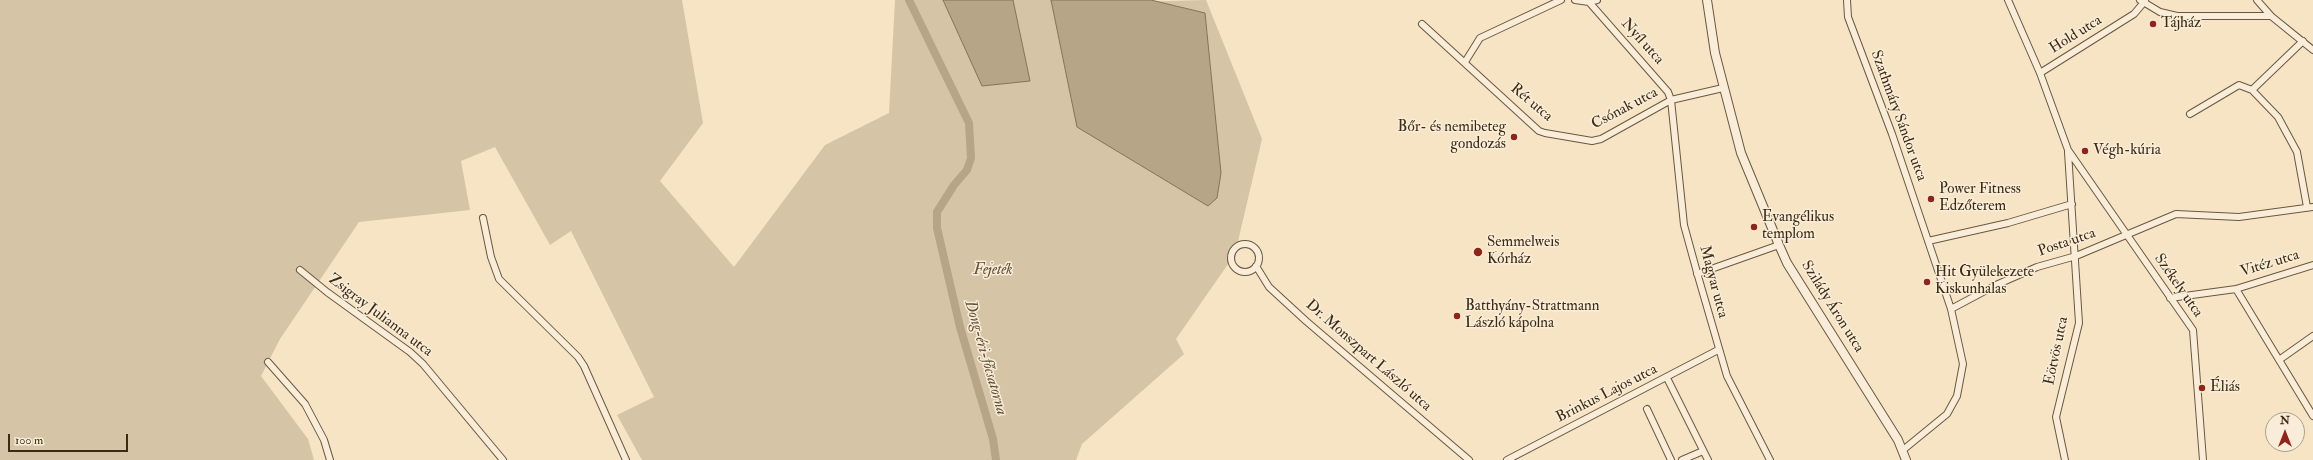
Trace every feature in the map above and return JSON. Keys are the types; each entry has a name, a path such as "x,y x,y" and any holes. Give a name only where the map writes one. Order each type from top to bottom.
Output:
{"street":[{"path":"1465,62 1480,38 1561,0"},
{"path":"1575,0 1589,2 1597,0"},
{"name":"Szilády Áron utca","path":"1707,0 1715,53 1723,88 1747,171 1779,246 1787,263 1903,450 1906,460"},
{"name":"Szathmáry Sándor utca","path":"1847,0 1848,17 1892,134 1951,309"},
{"path":"2008,0 2040,73 2068,150"},
{"path":"2257,0 2271,16 2313,50"},
{"path":"2143,1 2160,12 2177,16 2271,16"},
{"name":"Hold utca","path":"2040,73 2134,14 2143,1"},
{"name":"Nyíl utca","path":"1589,2 1665,88 1671,100"},
{"name":"Rét utca","path":"1422,24 1539,131 1592,141"},
{"path":"2252,90 2304,42"},
{"path":"2190,114 2239,85 2252,90 2278,118 2297,152 2310,207"},
{"name":"Csónak utca","path":"1592,141 1601,139 1671,100 1723,88"},
{"name":"Magyar utca","path":"1671,100 1684,225 1697,274 1718,350 1727,376 1770,460"},
{"name":"Eötvös utca","path":"2065,460 2056,417 2079,323 2076,256 2068,150"},
{"name":"Székely utca","path":"2068,150 2193,330 2203,460"},
{"path":"1928,241 2008,223 2072,204"},
{"name":"Posta utca","path":"1951,309 1996,284 2037,267 2076,256 2180,213 2231,217 2310,207"},
{"path":"483,218 491,257 499,279 578,357 584,366 626,460"},
{"path":"1241,244 1254,246 1259,258 1256,266 1246,271 1236,268 1232,259 1234,250 1241,244"},
{"path":"1697,274 1779,246"},
{"name":"Vitéz utca","path":"2170,298 2236,289 2313,265"},
{"name":"Dr. Monszpart László utca","path":"1256,266 1269,287 1299,315 1470,460"},
{"name":"Zsigray Julianna utca","path":"300,270 338,301 410,352 423,364 503,460"},
{"path":"2236,289 2313,416"},
{"path":"1903,450 1947,414 1957,396 1963,364 1951,309"},
{"path":"2279,360 2313,336"},
{"name":"Brinkus Lajos utca","path":"1507,460 1667,378 1718,350"},
{"path":"268,362 305,404 324,440 330,460"},
{"path":"1667,378 1708,460"},
{"path":"1647,409 1671,460"},
{"path":"1682,460 1703,451"}],"green space":[{"name":"Fejeték","path":"0,0 682,0 703,123 660,181 734,267 825,145 889,113 895,0 1130,0 1130,2 1206,0 1262,139 1235,254 1176,339 1184,354 1082,444 1076,460 642,460 617,415 654,397 571,231 550,245 495,147 461,161 470,210 359,222 280,339 261,376 308,439 314,460 0,460"}],"shaded area":[{"path":"943,0 1013,0 1030,81 982,86"},
{"path":"1051,0 1151,0 1205,13 1221,173 1217,198 1208,206 1077,127"}],"waterway":[{"name":"Dong-éri-főcsatorna","path":"909,0 969,123 971,158 967,170 954,185 937,212 937,228 960,327 993,439 996,460"}],"place":[{"name":"Tájház","path":"2153,24"},
{"name":"Bőr- és nemibeteg gondozás","path":"1514,137"},
{"name":"Végh-kúria","path":"2085,151"},
{"name":"Power Fitness Edzőterem","path":"1931,199"},
{"name":"Evangélikus templom","path":"1754,227"},
{"name":"Semmelweis Kórház","path":"1478,252"},
{"name":"Hit Gyülekezete Kiskunhalas","path":"1927,282"},
{"name":"Batthyány-Strattmann László kápolna","path":"1457,316"},
{"name":"Éliás","path":"2202,388"}]}
